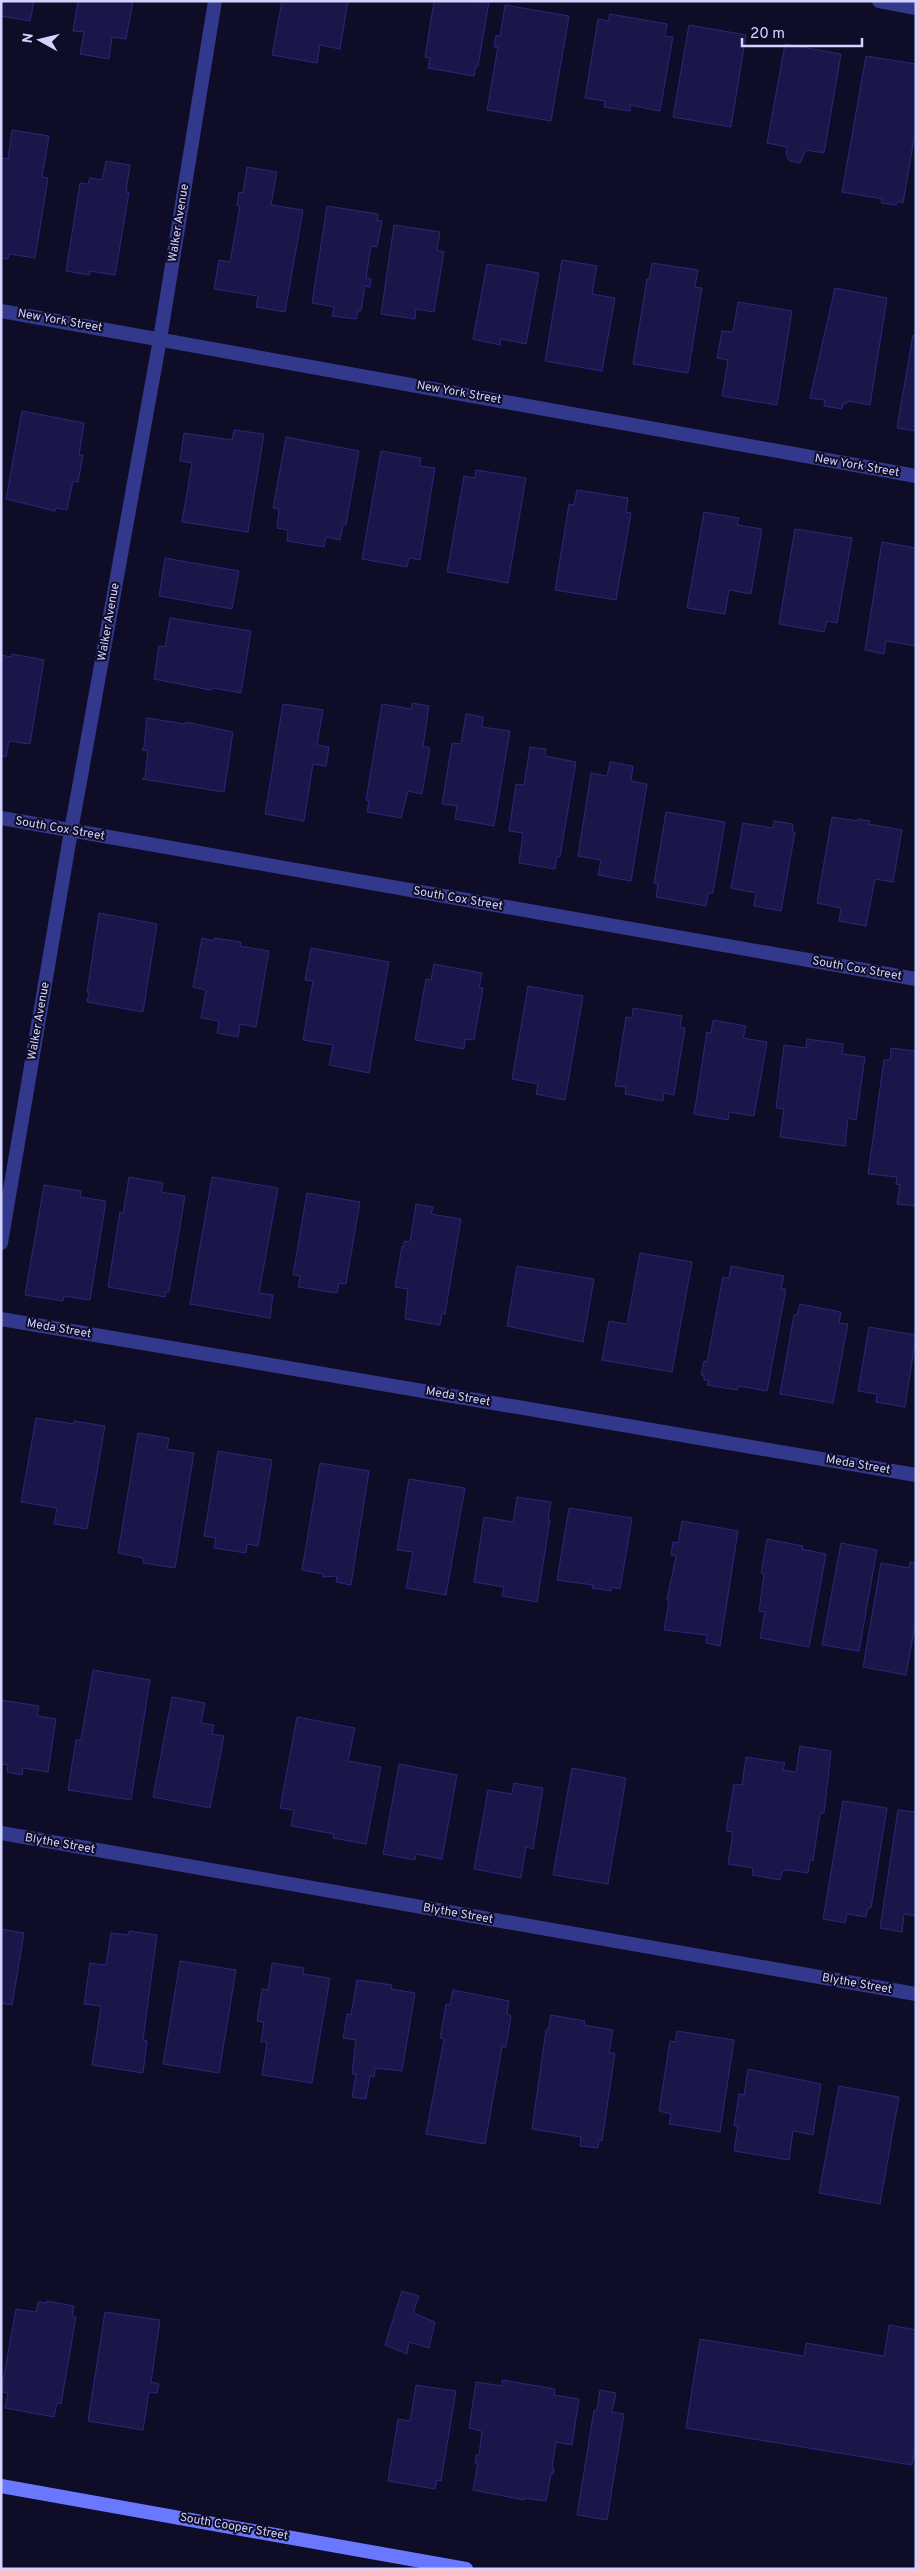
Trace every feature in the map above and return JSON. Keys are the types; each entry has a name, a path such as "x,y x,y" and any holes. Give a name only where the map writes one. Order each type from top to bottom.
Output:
{"main road":[{"name":"South Cooper Street","path":"1,2486 466,2569"}],"street":[{"name":"Walker Avenue","path":"1,1243 71,831 160,339 215,1"},
{"path":"879,1 916,8"},
{"name":"New York Street","path":"1,311 916,476"},
{"name":"South Cox Street","path":"1,818 916,979"},
{"name":"Meda Street","path":"1,1319 916,1475"},
{"name":"Blythe Street","path":"1,1833 916,1994"}],"building":[{"path":"1,1 34,1 30,21 1,16"},
{"path":"78,1 133,1 126,39 112,37 109,59 80,54 84,32 73,31"},
{"path":"282,1 348,1 340,49 320,45 317,63 272,55"},
{"path":"434,1 489,2 478,66 476,66 474,76 428,68 430,58 425,57"},
{"path":"505,5 569,16 551,121 487,110 498,47 494,47 496,35 500,36"},
{"path":"610,14 667,24 665,36 673,37 660,111 630,105 630,111 604,107 605,101 585,98 598,19 608,21"},
{"path":"689,25 746,35 731,127 673,117"},
{"path":"785,44 841,54 824,153 806,150 800,163 790,161 786,155 787,147 767,143"},
{"path":"866,56 916,64 916,127 903,203 898,201 896,205 881,203 882,199 842,192"},
{"path":"12,130 49,136 42,177 48,178 35,258 9,254 8,259 1,258 1,164 2,158 8,159"},
{"path":"106,161 130,165 126,192 129,192 115,275 90,271 89,275 66,271 80,183 88,184 90,178 102,180"},
{"path":"247,167 277,172 271,205 303,210 285,312 256,307 258,296 214,289 219,260 230,262 240,206 237,206 239,192 243,193"},
{"path":"327,206 378,214 377,220 382,221 377,247 371,246 366,278 371,279 370,287 365,286 361,311 358,310 356,319 332,316 334,307 312,303"},
{"path":"394,225 440,232 437,250 444,252 434,312 416,309 415,319 381,314"},
{"path":"562,260 597,266 592,294 615,298 602,371 545,361"},
{"path":"652,263 698,270 695,287 702,288 688,373 633,364 647,279 649,280"},
{"path":"487,264 539,273 526,344 501,339 500,345 473,339"},
{"path":"835,288 887,298 870,405 848,401 846,404 843,404 842,409 824,406 825,400 810,398"},
{"path":"738,302 792,311 777,405 722,396 728,360 717,358 722,331 733,332"},
{"path":"913,335 916,335 916,431 897,428"},
{"path":"22,411 84,423 79,455 83,455 78,482 73,481 67,510 56,508 55,511 6,499"},
{"path":"234,430 264,434 248,532 182,522 192,463 180,461 184,433 232,440"},
{"path":"286,437 359,451 346,525 343,525 340,540 326,537 324,547 287,541 288,530 277,528 279,509 273,508"},
{"path":"381,451 421,458 420,466 435,468 420,560 409,558 407,567 362,559"},
{"path":"476,470 526,478 508,583 447,572 464,476 475,478"},
{"path":"577,490 628,498 626,512 631,513 616,600 555,590 569,504 574,505"},
{"path":"704,512 739,518 737,525 762,529 751,594 729,590 725,614 687,608"},
{"path":"795,529 852,538 837,623 827,621 824,632 779,624"},
{"path":"882,542 916,548 916,646 886,641 884,654 865,650"},
{"path":"165,558 239,571 232,609 159,596"},
{"path":"170,618 251,631 241,693 213,688 210,690 154,679 159,646 165,647"},
{"path":"12,654 44,660 30,744 9,741 6,757 1,756 1,655 11,657"},
{"path":"412,703 429,706 423,746 430,748 422,794 408,791 401,818 367,812 369,801 366,800 382,704 411,709"},
{"path":"283,704 323,710 317,745 329,747 326,766 313,764 304,821 265,814"},
{"path":"466,714 483,717 482,727 510,731 494,826 455,819 457,806 442,804 452,743 461,744"},
{"path":"147,718 185,724 186,722 233,732 224,792 142,779 145,777 148,751 142,750"},
{"path":"530,747 546,749 545,756 576,762 560,857 557,856 555,869 519,863 523,833 509,831 516,784 524,785"},
{"path":"610,762 633,766 631,781 647,784 631,881 598,875 601,860 578,856 591,773 607,776"},
{"path":"666,812 725,822 713,893 708,893 706,906 656,897 658,884 654,883"},
{"path":"832,817 870,821 869,824 902,830 893,882 875,879 866,926 839,921 841,908 817,903"},
{"path":"774,821 793,824 792,832 795,832 781,911 754,906 756,893 731,888 743,823 773,828"},
{"path":"99,913 157,924 143,1012 87,1002"},
{"path":"202,938 214,941 215,938 241,942 240,946 269,951 256,1027 240,1024 238,1037 217,1033 219,1021 201,1018 206,990 193,987"},
{"path":"311,948 389,962 369,1073 329,1065 333,1045 303,1040 313,981 305,980"},
{"path":"434,964 482,973 479,988 483,988 474,1040 465,1039 464,1049 415,1040 426,979 431,980"},
{"path":"528,986 583,996 565,1100 536,1094 538,1084 512,1079"},
{"path":"633,1008 682,1016 680,1027 685,1028 674,1095 664,1093 663,1101 625,1094 626,1087 615,1086 626,1017 632,1018"},
{"path":"713,1020 746,1026 743,1038 767,1042 754,1116 729,1112 728,1120 694,1114 707,1032 711,1033"},
{"path":"807,1039 843,1044 842,1054 865,1057 856,1120 848,1118 845,1146 780,1137 784,1109 776,1108 784,1045 806,1048"},
{"path":"891,1048 916,1051 916,1206 897,1204 900,1185 896,1184 897,1177 868,1174 884,1060 890,1060"},
{"path":"129,1177 163,1183 161,1192 185,1196 169,1292 165,1292 165,1297 108,1287 120,1212 123,1213"},
{"path":"212,1177 278,1188 259,1293 273,1295 270,1318 190,1304"},
{"path":"44,1185 81,1191 80,1197 106,1201 90,1300 64,1296 63,1301 25,1295"},
{"path":"307,1193 360,1202 346,1284 339,1283 337,1293 298,1287 300,1276 293,1275"},
{"path":"416,1204 433,1207 431,1214 461,1219 445,1314 442,1314 440,1325 405,1319 408,1289 395,1287 402,1246 404,1247 404,1241 410,1242"},
{"path":"640,1253 692,1262 672,1372 602,1360 609,1321 627,1324"},
{"path":"517,1266 594,1279 583,1342 507,1326"},
{"path":"731,1266 784,1276 781,1289 786,1289 767,1391 739,1386 737,1390 707,1385 709,1380 704,1380 704,1376 701,1375 704,1361 707,1362 723,1277 729,1278"},
{"path":"800,1304 841,1312 839,1323 848,1324 833,1403 780,1394 794,1315 797,1315"},
{"path":"869,1327 916,1335 905,1407 876,1402 877,1394 858,1391"},
{"path":"36,1418 74,1424 74,1421 105,1426 87,1529 54,1524 57,1508 21,1502"},
{"path":"138,1433 169,1438 167,1449 194,1453 175,1568 143,1563 143,1558 118,1553"},
{"path":"218,1451 272,1460 258,1546 247,1544 246,1553 214,1548 216,1538 204,1536"},
{"path":"320,1463 369,1471 351,1585 336,1582 337,1576 323,1577 323,1574 302,1570"},
{"path":"409,1479 465,1488 446,1595 406,1588 413,1552 397,1550"},
{"path":"517,1497 551,1502 548,1520 550,1520 537,1602 502,1596 504,1587 474,1582 484,1517 513,1522"},
{"path":"569,1508 632,1518 620,1589 611,1587 611,1591 592,1588 593,1585 557,1580"},
{"path":"682,1521 738,1531 720,1646 706,1643 707,1635 664,1630 669,1601 667,1600 676,1556 671,1555 673,1542 678,1543"},
{"path":"767,1539 803,1546 802,1549 826,1554 809,1647 760,1638 765,1612 759,1611 764,1574 761,1573"},
{"path":"841,1543 877,1550 859,1651 822,1645"},
{"path":"910,1562 916,1563 916,1619 906,1675 863,1667 881,1563 909,1568"},
{"path":"93,1670 150,1680 131,1800 68,1790 76,1740 81,1740"},
{"path":"172,1697 205,1703 201,1723 214,1725 212,1734 224,1736 210,1808 153,1797"},
{"path":"1,1700 39,1706 37,1716 56,1719 48,1772 23,1768 22,1775 7,1772 8,1765 1,1764"},
{"path":"297,1717 355,1728 348,1761 381,1767 366,1844 333,1838 334,1834 291,1826 294,1810 280,1808"},
{"path":"800,1746 831,1751 824,1813 820,1813 813,1861 810,1860 808,1873 787,1870 782,1872 780,1880 752,1875 753,1868 728,1864 733,1832 726,1831 734,1784 742,1785 746,1757 785,1763 783,1770 796,1772"},
{"path":"399,1764 457,1775 442,1859 416,1854 415,1860 383,1854"},
{"path":"572,1768 626,1778 608,1884 553,1875"},
{"path":"514,1783 543,1788 533,1849 526,1847 521,1878 474,1869 488,1790 512,1794"},
{"path":"843,1801 887,1808 871,1908 868,1908 866,1917 847,1914 845,1923 823,1919"},
{"path":"898,1810 916,1812 916,1916 904,1914 902,1932 880,1928"},
{"path":"1,1929 24,1933 12,2005 1,2003"},
{"path":"129,1931 157,1935 143,2040 147,2041 143,2073 92,2065 101,2006 84,2004 90,1963 106,1965 111,1933 128,1935"},
{"path":"180,1961 236,1970 219,2073 163,2064"},
{"path":"272,1963 304,1968 303,1974 330,1978 312,2083 262,2075 267,2042 261,2042 264,2022 257,2021 262,1989 268,1990"},
{"path":"357,1980 392,1985 391,1989 415,1993 402,2071 375,2068 374,2077 370,2076 366,2099 352,2097 356,2074 352,2074 356,2040 343,2038 347,2014 351,2015"},
{"path":"453,1990 509,2001 507,2014 511,2016 506,2047 502,2047 485,2144 426,2134 444,2039 440,2038 446,2004 450,2005"},
{"path":"551,2015 585,2021 584,2025 613,2030 609,2053 615,2053 602,2141 599,2140 598,2148 580,2146 581,2137 532,2129 546,2030 548,2030"},
{"path":"677,2031 734,2040 720,2132 669,2124 671,2114 659,2111 670,2041 675,2042"},
{"path":"748,2069 821,2084 813,2135 793,2131 789,2160 734,2151 738,2126 734,2126 739,2094 744,2095"},
{"path":"839,2086 899,2097 880,2204 819,2193"},
{"path":"402,2291 419,2296 413,2313 435,2322 429,2348 409,2342 407,2354 385,2345"},
{"path":"47,2301 74,2306 72,2316 76,2317 61,2404 57,2403 54,2417 5,2408 8,2393 1,2392 16,2309 36,2312 38,2302 47,2303"},
{"path":"105,2312 160,2320 151,2382 159,2384 157,2393 149,2392 143,2430 88,2421"},
{"path":"889,2325 916,2330 916,2443 912,2465 686,2428 700,2339 804,2356 806,2343 884,2356"},
{"path":"502,2380 555,2389 554,2395 579,2399 572,2445 556,2442 552,2468 554,2468 553,2474 551,2474 546,2501 524,2498 524,2500 473,2490 478,2463 475,2463 476,2455 479,2455 482,2431 469,2428 476,2382 502,2386"},
{"path":"416,2385 456,2391 441,2481 437,2480 435,2489 388,2481 398,2419 410,2421"},
{"path":"600,2390 616,2393 612,2412 624,2414 607,2520 577,2515 594,2410 597,2410"}]}
